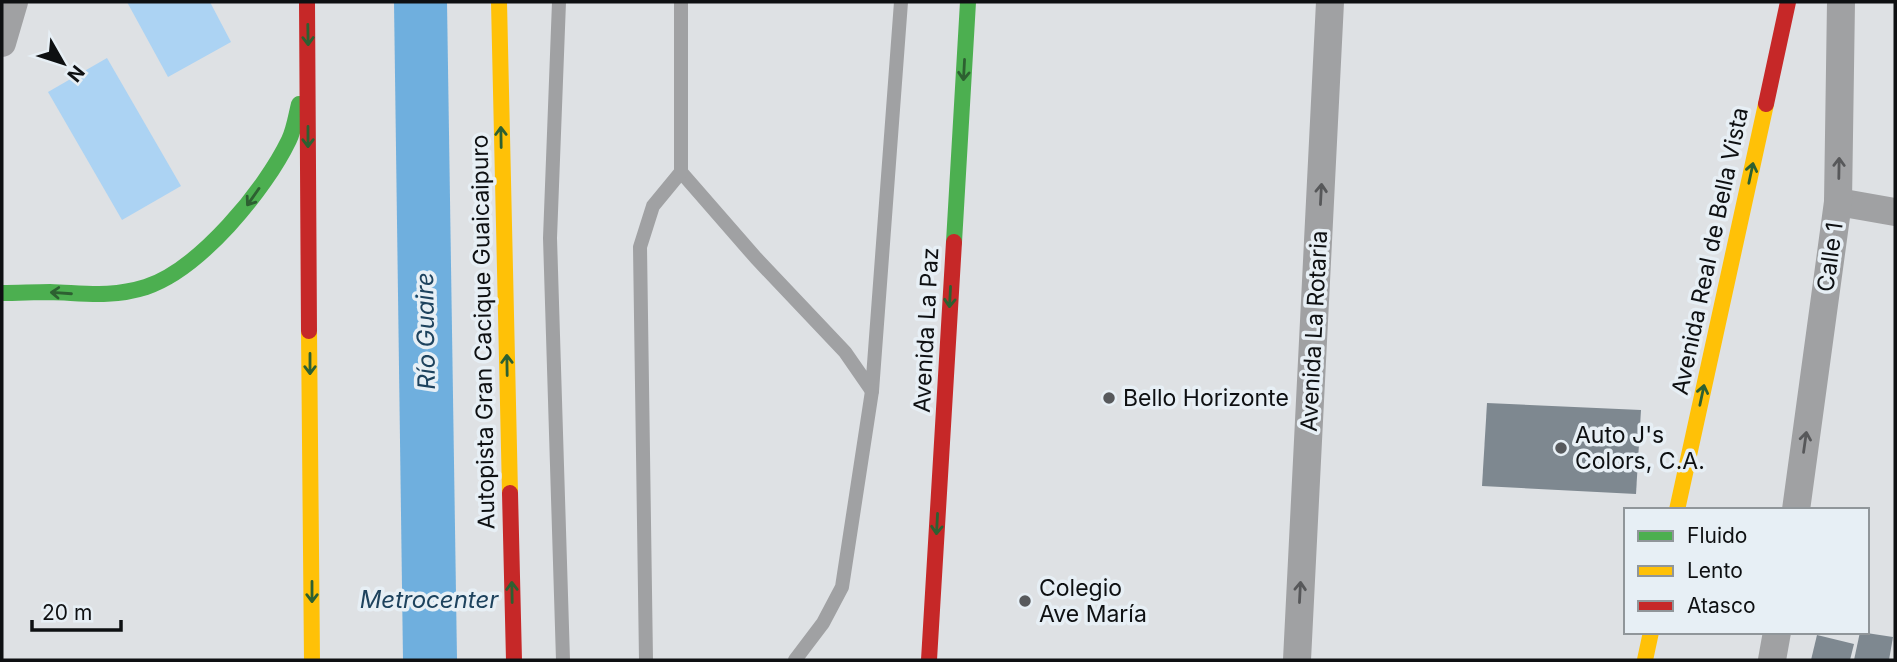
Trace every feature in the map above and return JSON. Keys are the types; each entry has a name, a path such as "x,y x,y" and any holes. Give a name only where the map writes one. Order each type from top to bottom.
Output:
{"main road":[{"path":"307,2 312,660"},
{"name":"Autopista Gran Cacique Guaicaipuro","path":"499,2 514,660"},
{"name":"Avenida La Paz","path":"929,660 968,2"},
{"name":"Avenida Real de Bella Vista","path":"1677,508 1788,2"},
{"path":"2,293 51,292 97,296 146,287 176,272 215,240 248,205 274,166 290,139 308,68"},
{"path":"1645,660 1651,634"}],"street":[{"path":"2,43 14,2"},
{"name":"Avenida La Rotaria","path":"1297,660 1330,2"},
{"name":"Calle 1","path":"1796,508 1838,202 1841,2"},
{"path":"1838,202 1895,212"},
{"path":"1772,660 1777,634"}],"lane":[{"path":"559,2 550,238 563,660"},
{"path":"646,660 640,247 653,206 681,172 681,2"},
{"path":"795,660 823,623 842,587 872,391 901,2"},
{"path":"681,172 765,268 845,352 872,391"}],"shaded area":[{"path":"127,2 210,2 231,42 168,77"},
{"path":"107,58 181,186 122,220 48,92"}],"water":[{"name":"Metrocenter","path":"394,2 447,2 457,660 403,660"}],"building":[{"name":"Auto J's Colors, C.A.","path":"1487,403 1641,410 1636,494 1482,486"},
{"path":"1860,634 1893,637 1889,660 1854,660"},
{"path":"1817,635 1854,644 1850,660 1811,660"}],"traffic: fast":[{"path":"954,242 968,2"},
{"path":"2,293 109,294 146,287 167,278 209,246 229,226 264,182 289,140 299,104"}],"traffic: slow":[{"path":"499,2 510,493"},
{"path":"1677,508 1766,104"},
{"path":"309,331 312,660"},
{"path":"1645,660 1651,634"}],"traffic: jam":[{"path":"307,2 309,331"},
{"path":"1766,104 1788,2"},
{"path":"929,660 954,242"},
{"path":"510,493 514,660"}],"place":[{"name":"Bello Horizonte","path":"1109,398"},
{"name":"Auto J's Colors, C.A.","path":"1561,448"},
{"name":"Colegio Ave María","path":"1025,601"}],"water label":[{"name":"Río Guaire","path":"426,331"}]}
